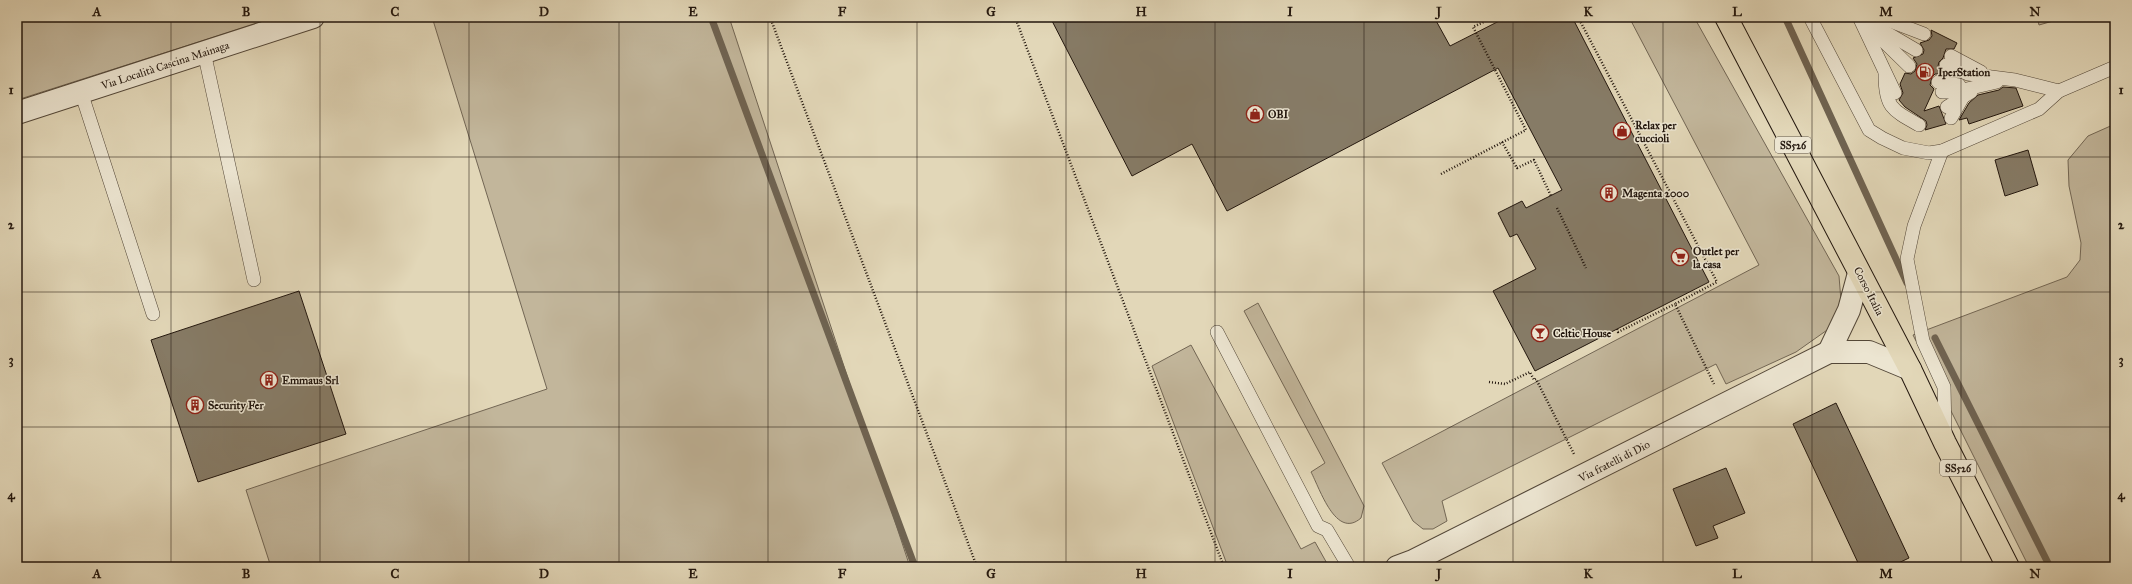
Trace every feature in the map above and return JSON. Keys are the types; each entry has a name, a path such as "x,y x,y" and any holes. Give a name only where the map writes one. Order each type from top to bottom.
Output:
{"main road":[{"name":"Corso Italia","path":"1726,17 1910,369 1945,443 2008,567"}],"street":[{"name":"Via Località Cascina Mainaga","path":"17,113 313,17"},
{"path":"1829,352 1848,310 1859,272"},
{"name":"Via fratelli di Dio","path":"1397,567 1413,562 1829,352 1869,352 1910,369"}],"lane":[{"path":"1859,17 1920,42"},
{"path":"1859,17 1882,40 1907,70"},
{"path":"1859,17 1885,72 1897,90"},
{"path":"1865,17 1920,42"},
{"path":"1869,17 1890,21 1920,42"},
{"path":"1811,18 1869,130 1903,148 1929,152 1942,151 2039,109 2059,91 2115,67"},
{"path":"204,52 254,280"},
{"path":"1964,54 1991,81 1968,74 1951,57 1964,54"},
{"path":"1885,72 1885,95 1890,105 1900,115 1919,125"},
{"path":"1945,100 1954,92 1991,81 2015,80 2059,91"},
{"path":"1945,100 1963,96 1991,81"},
{"path":"81,92 152,314"},
{"path":"1945,100 1963,96"},
{"path":"1942,151 1914,226 1907,259 1924,341 1944,387 1945,443"},
{"path":"1217,332 1318,526 1327,530 1349,567"}],"path":[{"path":"770,17 977,567"},
{"path":"1015,17 1224,567"},
{"path":"1441,174 1526,130 1473,27 1494,17"},
{"path":"1578,17 1717,282 1618,332 1617,329"},
{"path":"1604,80 1609,77"},
{"path":"1521,121 1525,119"},
{"path":"1502,142 1517,168 1534,160 1551,196"},
{"path":"1557,208 1586,268"},
{"path":"1675,304 1724,404"},
{"path":"1489,382 1505,384 1530,372 1534,380 1536,379 1585,476"}],"shaded area":[{"path":"17,17 277,17 17,100"},
{"path":"432,17 729,17 910,567 271,567 246,490 547,389"},
{"path":"1629,17 1694,17 1839,276 1841,301 1830,328 1796,352 1726,384 1716,364 1442,501 1447,521 1433,529 1423,529 1413,521 1382,463 1759,265"},
{"path":"2037,17 2067,17 2039,25"},
{"path":"2115,124 2115,567 2029,567 1913,335 2067,277 2080,260 2081,243 2069,186 2068,160 2088,136"},
{"path":"1258,303 1364,506 1361,518 1352,523 1344,522 1337,518 1330,510 1311,472 1325,463 1244,311"},
{"path":"1191,345 1301,549 1315,542 1329,567 1228,567 1152,366"}],"building":[{"path":"1050,17 1434,17 1450,46 1507,17 1572,17 1709,282 1535,371 1493,291 1536,269 1517,234 1510,237 1498,213 1522,201 1526,208 1562,190 1498,68 1227,211 1192,144 1132,176"},
{"path":"1931,30 1957,43 1954,49 1946,49 1943,58 1939,62 1938,66 1943,72 1942,74 1935,74 1932,77 1930,85 1934,89 1924,111 1939,106 1946,124 1925,130 1927,125 1926,121 1905,107 1899,100 1903,93 1900,84 1905,73 1911,74 1915,71 1917,64 1913,58 1923,54 1924,50 1920,43 1929,40 1932,36"},
{"path":"2003,87 2016,88 2023,106 1969,124 1967,118 1959,120 1969,103 1978,95 1999,90"},
{"path":"2028,150 2038,185 2005,196 1995,160"},
{"name":"Emmaus Srl","path":"299,291 346,434 198,482 151,340"},
{"path":"1836,403 1909,558 1890,567 1860,567 1793,424"},
{"path":"1726,468 1745,513 1713,526 1718,538 1696,546 1673,489"}],"waterway":[{"path":"711,17 915,567"},
{"path":"1785,17 1907,283"},
{"path":"1935,338 2050,567"}],"place":[{"name":"IperStation","path":"1925,72"},
{"name":"OBI","path":"1255,114"},
{"name":"Relax per cuccioli","path":"1622,131"},
{"name":"Magenta 2000","path":"1609,193"},
{"name":"Outlet per la casa","path":"1680,257"},
{"name":"Celtic House","path":"1540,333"},
{"name":"Emmaus Srl","path":"269,380"},
{"name":"Security Fer","path":"195,405"}]}
